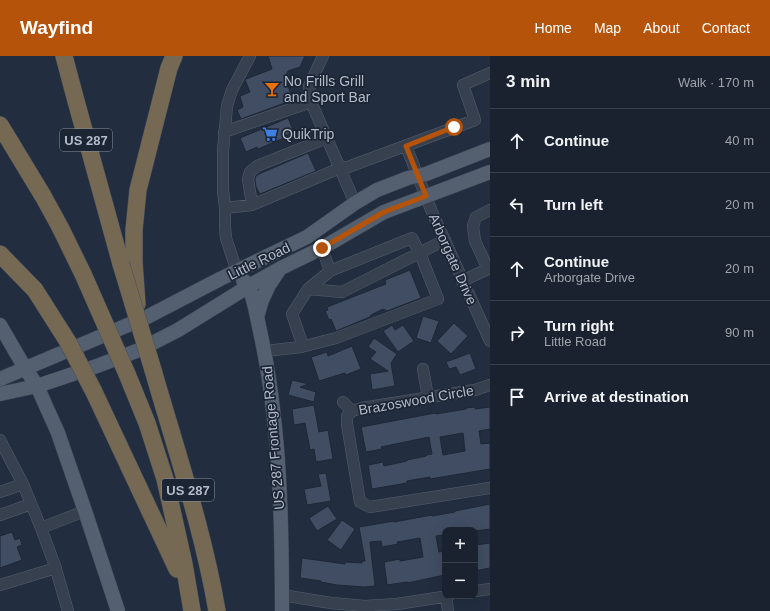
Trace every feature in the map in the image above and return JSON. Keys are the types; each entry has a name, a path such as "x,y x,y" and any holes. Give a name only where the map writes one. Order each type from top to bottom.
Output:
{"highway":[{"name":"US 287","path":"64,56 78,108 128,263 138,320 200,532 217,611"},
{"path":"128,263 134,230 138,190 169,68 174,56"},
{"name":"US 287","path":"0,125 60,227 83,274 147,423 165,479 192,608"},
{"path":"0,254 35,290 68,342 94,392 175,562 192,608"}],"main road":[{"name":"Little Road","path":"0,379 147,318 307,237 355,203 377,190 408,178 426,174 490,149"},
{"name":"Little Road","path":"0,394 37,386 139,350 178,330 249,286 322,248 384,212 490,172"},
{"path":"257,317 262,300 269,285 281,268"},
{"name":"US 287 Frontage Road","path":"237,272 249,286 265,351 276,436 280,513 282,611"},
{"path":"0,325 37,386 58,433 118,611"}],"street":[{"path":"237,272 226,238 223,182 224,132 227,106 232,90 250,56"},
{"path":"323,56 309,86 311,102 355,203"},
{"path":"225,208 252,205 340,168 348,167 475,120 462,85 490,74"},
{"path":"224,132 311,102"},
{"path":"252,205 248,179 250,172 257,166 327,138"},
{"name":"Arborgate Drive","path":"406,146 432,212 489,336"},
{"path":"462,280 489,271 475,241 472,226 476,217 490,210"},
{"path":"265,351 303,346 336,338 438,299 420,253 412,238 330,270 308,289 292,314 303,346"},
{"path":"308,289 342,292 445,240"},
{"path":"322,248 330,270"},
{"path":"423,369 428,397"},
{"name":"Brazoswood Circle","path":"490,385 475,390 362,408 352,411 347,416 360,502 370,507 490,488"},
{"path":"343,402 352,411"},
{"path":"0,440 23,484 41,528 56,568 68,611"},
{"path":"0,492 23,484"},
{"path":"0,516 31,504"},
{"path":"41,528 85,511"},
{"path":"0,585 56,568"},
{"path":"478,591 490,589"},
{"path":"282,595 331,603 365,606 397,604 442,597"},
{"path":"447,599 448,611"}],"building":[{"path":"268,56 305,56 300,67 288,71 285,77 293,100 241,119 237,110 243,107 240,96 250,92 245,80 272,69"},
{"name":"QuikTrip","path":"288,118 294,132 258,149 257,147 246,152 240,138"},
{"name":"QuikTrip","path":"308,153 316,171 260,194 256,187 256,176"},
{"path":"410,270 421,298 387,311 383,309 370,317 336,331 331,319 329,320 325,311 328,310 327,307 386,284 385,280"},
{"path":"423,316 439,321 431,343 416,338"},
{"path":"454,323 468,336 451,354 437,341"},
{"path":"392,325 395,330 403,325 414,341 398,352 383,331"},
{"path":"374,338 397,354 391,363 395,386 372,390 370,374 388,371 370,359 376,352 368,347"},
{"path":"352,346 361,369 346,375 345,373 319,381 311,357 327,352 328,356"},
{"path":"470,353 476,369 460,375 456,367 449,369 446,362"},
{"path":"292,380 309,384 300,387 316,392 314,402 288,395"},
{"path":"314,405 319,432 328,430 333,459 316,462 314,449 310,450 305,423 294,425 292,409"},
{"path":"475,407 475,409 490,407 490,429 479,431 481,444 490,443 490,469 430,479 430,477 407,481 407,483 372,489 368,465 383,462 384,466 432,454 429,437 381,447 382,449 366,452 361,427","holes":["463,433 465,451 443,455 440,437"]},
{"path":"326,473 331,501 307,505 304,489 321,486 318,474"},
{"path":"490,504 490,529 478,531 478,527 442,527 442,535 436,536 439,552 442,552 442,576 407,583 387,585 384,562 423,557 420,538 397,542 398,544 382,547 381,541 370,542 375,586 365,587 337,585 300,578 302,558 345,564 345,562 362,563 362,561 365,561 359,527"},
{"path":"328,506 337,519 317,531 309,518"},
{"path":"342,520 355,529 341,550 327,540"},
{"path":"12,532 15,540 20,538 22,545 17,547 22,560 0,568 0,536"},
{"path":"490,543 490,568 478,570 478,545"}],"place":[{"name":"No Frills Grill and Sport Bar","path":"272,89"},
{"name":"QuikTrip","path":"270,134"}],"route":[{"path":"322,248 384,212 426,196 406,146 454,127"}]}
